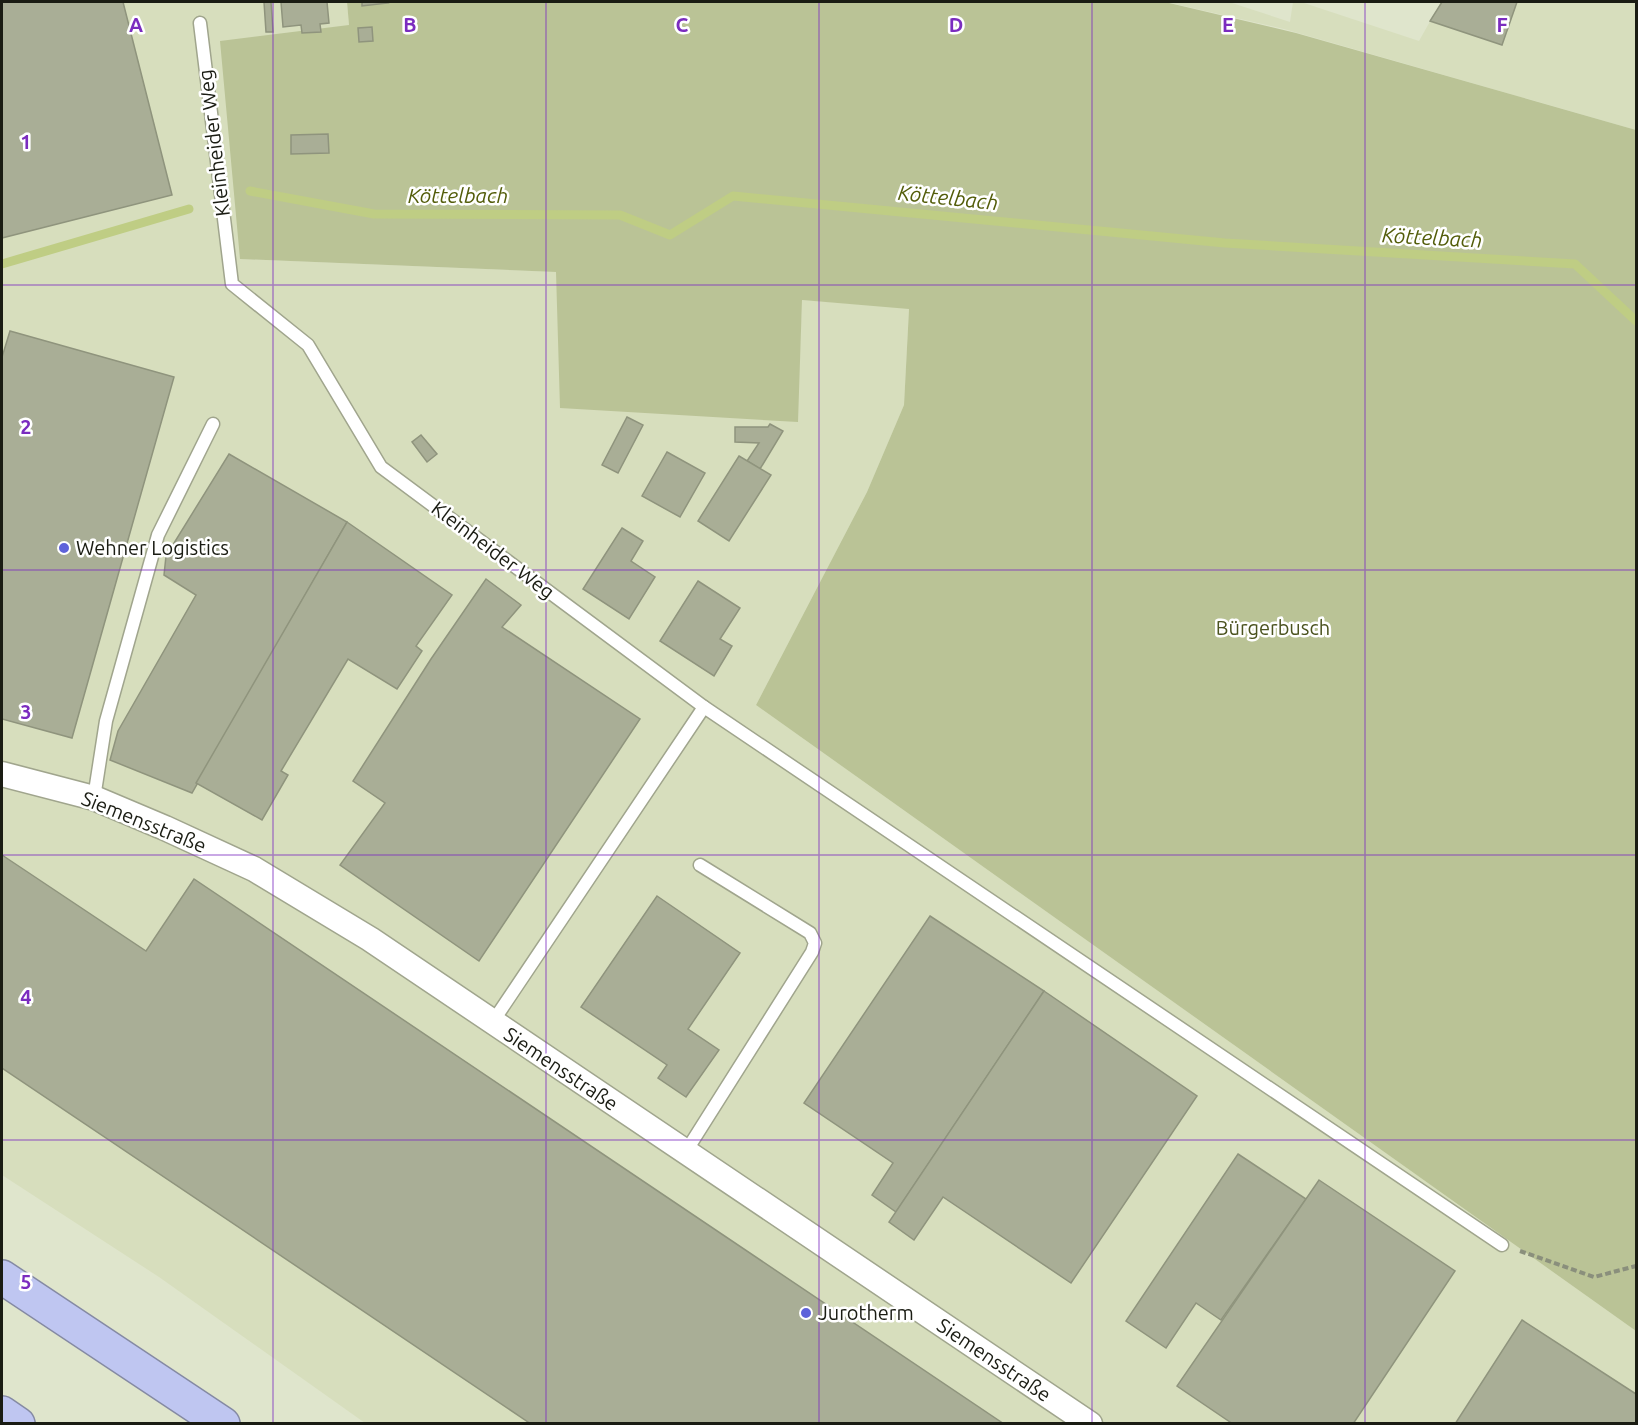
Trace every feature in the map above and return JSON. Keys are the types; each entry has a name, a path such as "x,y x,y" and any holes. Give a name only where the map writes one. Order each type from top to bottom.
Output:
{"highway":[{"path":"2,1277 223,1424"},
{"path":"2,1413 18,1424"}],"street":[{"name":"Siemensstraße","path":"2,774 94,798 254,869 370,939 1090,1424"}],"lane":[{"name":"Kleinheider Weg","path":"200,23 232,284 308,345 381,466 704,707 1502,1245"},
{"path":"94,798 106,721 158,535 213,424"},
{"path":"492,1023 704,707"},
{"path":"686,1153 806,962 815,943 810,933 700,865"}],"path":[{"path":"1502,1245 1594,1276 1636,1266"}],"shaded area":[{"path":"2,2 347,2 349,25 240,259 557,272 797,422 802,300 909,308 904,405 867,492 756,705 1636,1331 1636,1423 365,1423 159,1277 2,1175"},
{"path":"1166,2 1229,2 1290,22 1293,2 1301,2 1419,41 1441,2 1636,2 1636,130 1284,29"}],"green space":[{"name":"Bürgerbusch","path":"347,2 1165,2 1296,33 1636,130 1636,1331 756,705 867,492 904,405 909,309 802,300 798,422 560,408 556,272 240,259 220,41 349,25"}],"building":[{"path":"2,2 123,2 172,195 2,238"},
{"path":"264,2 271,2 273,32 266,32"},
{"path":"281,2 327,2 329,23 320,24 321,32 302,33 301,25 283,27"},
{"path":"362,2 387,2 388,3 362,6"},
{"path":"1442,2 1517,2 1502,45 1430,21"},
{"path":"372,27 373,41 359,42 358,28"},
{"path":"328,134 329,153 291,154 291,135"},
{"name":"Wehner Logistics","path":"10,331 174,377 72,738 2,719 2,357"},
{"path":"627,417 643,425 618,473 602,465"},
{"path":"770,424 783,431 760,469 747,461 759,443 735,442 735,427 768,427"},
{"path":"421,435 437,454 427,462 412,442"},
{"path":"667,452 705,473 680,517 642,496"},
{"path":"229,454 347,522 192,793 110,760 118,731 196,595 164,575 166,556"},
{"path":"739,456 771,475 729,541 698,521"},
{"path":"347,522 452,595 416,646 422,651 397,689 348,659 281,771 288,775 262,820 196,783"},
{"path":"622,528 643,541 631,561 655,577 629,619 583,589"},
{"path":"486,579 521,605 502,627 640,719 479,961 340,865 385,803 353,781 431,659"},
{"path":"698,581 740,608 720,639 732,646 714,676 660,641"},
{"path":"2,855 146,951 194,879 1004,1424 531,1424 2,1068"},
{"path":"657,896 740,953 688,1029 719,1050 686,1097 658,1078 667,1065 581,1007"},
{"path":"930,916 1044,991 896,1212 872,1195 893,1163 804,1103"},
{"path":"1044,991 1197,1096 1071,1283 943,1197 914,1240 889,1222"},
{"path":"1238,1154 1306,1199 1221,1320 1196,1303 1166,1348 1126,1321"},
{"path":"1319,1180 1455,1271 1353,1424 1233,1424 1177,1386"},
{"path":"1522,1320 1636,1394 1636,1424 1455,1424"}],"waterway":[{"name":"Köttelbach","path":"250,191 374,214 620,215 670,235 733,196 1225,243 1575,264 1636,321"},
{"name":"Köttelbach","path":"2,264 189,209"}],"place":[{"name":"Wehner Logistics","path":"64,548"},
{"name":"Jurotherm","path":"806,1313"}]}
